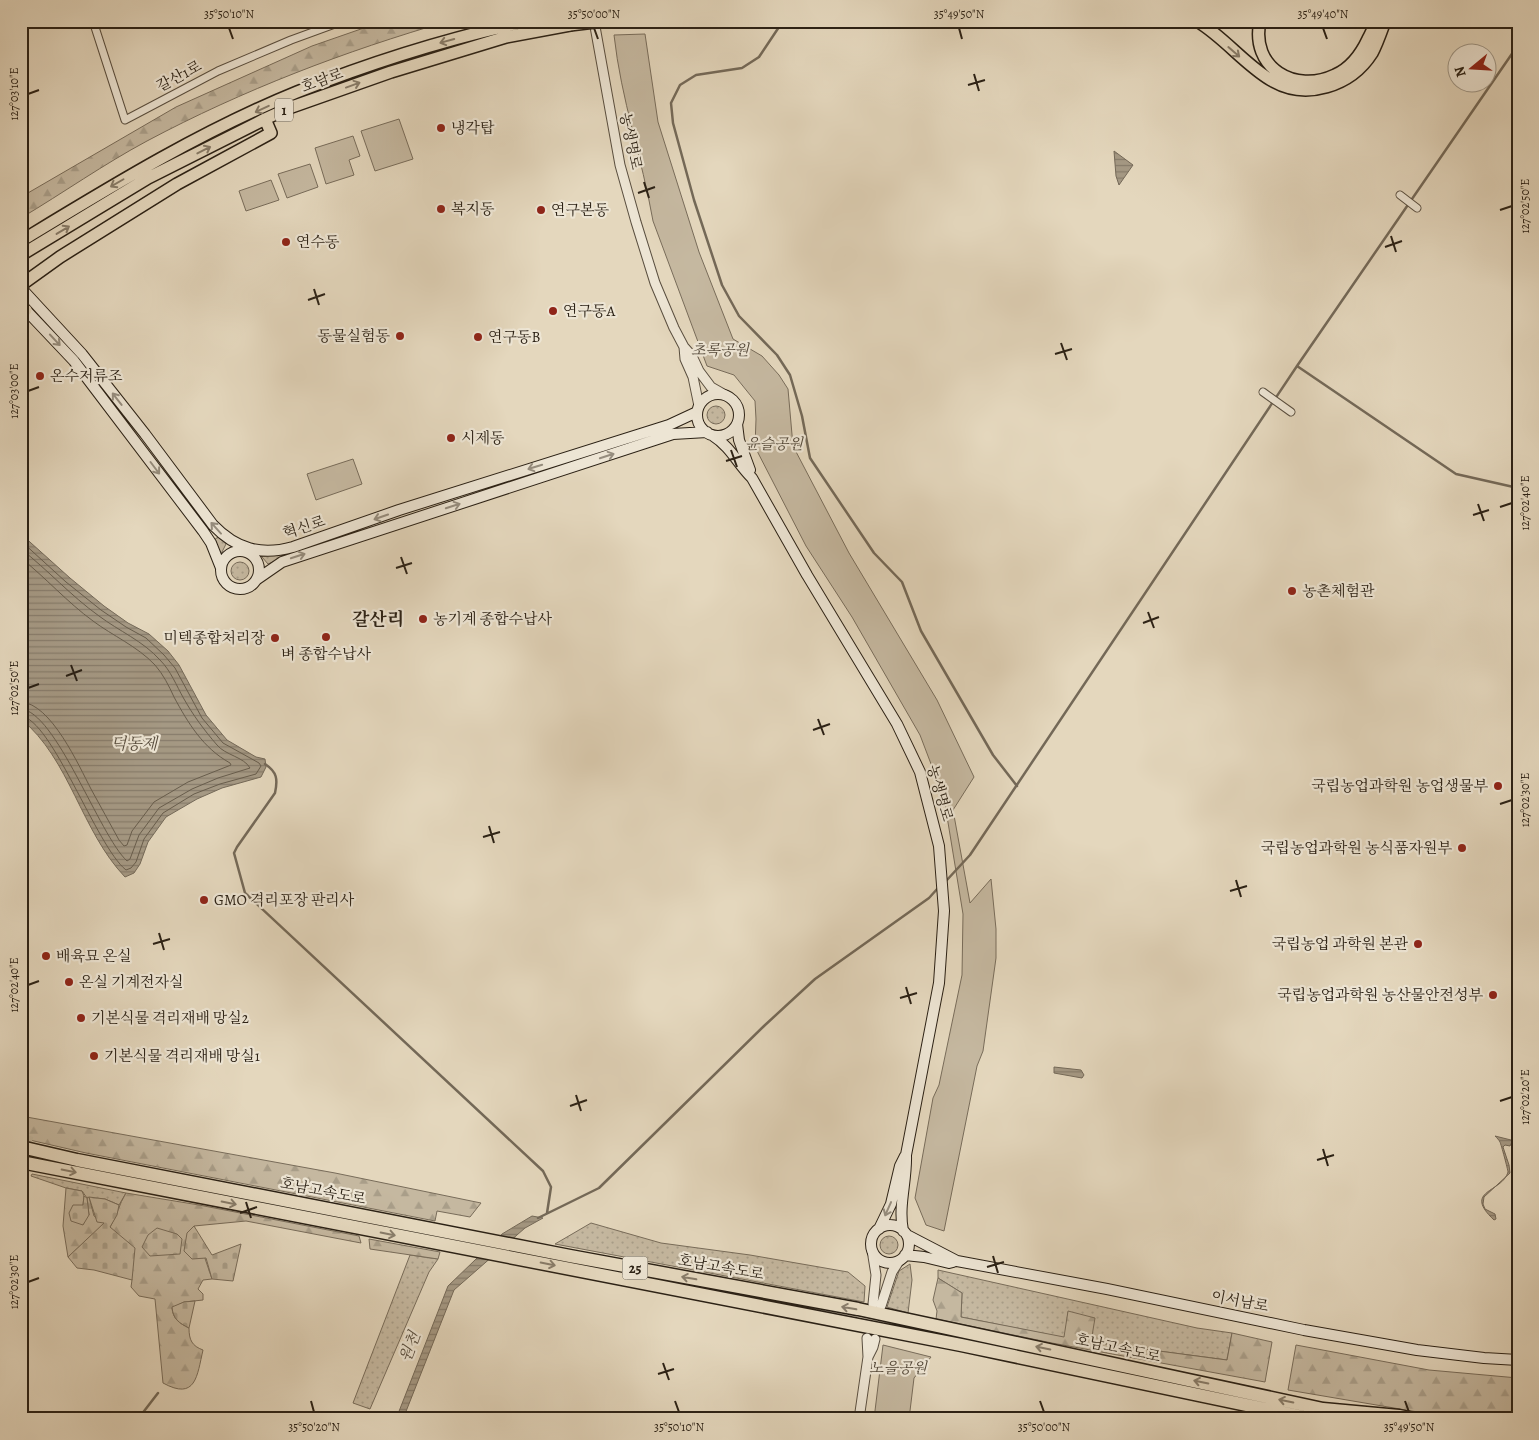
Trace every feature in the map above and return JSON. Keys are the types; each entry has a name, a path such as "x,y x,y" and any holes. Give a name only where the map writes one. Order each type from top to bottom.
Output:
{"highway":[{"name":"호남로","path":"21,241 149,166 215,130 296,92 405,52 528,21"},
{"name":"호남로","path":"21,255 148,178 289,108 408,67 506,37 603,21"},
{"path":"1196,21 1250,65 1273,81 1292,88 1307,90 1325,88 1340,82 1364,64 1372,52 1385,21"},
{"path":"1260,21 1257,34 1261,54 1270,67 1284,76 1303,81 1322,80 1337,75 1352,64 1363,50 1376,21"},
{"path":"21,287 60,258 177,184 271,133 265,119"},
{"name":"호남고속도로","path":"21,1147 86,1162 570,1256 868,1311 1323,1409 1414,1419"},
{"name":"호남고속도로","path":"21,1162 970,1347 1313,1419"}],"main road":[{"path":"21,287 82,354 213,525 257,561 259,573 256,580"},
{"name":"혁신로","path":"23,310 74,361 203,531 211,543 221,568 222,577 225,582 236,589 248,588 282,562 407,520 673,434 709,434"},
{"path":"698,409 704,400 712,395 725,395"},
{"name":"농생명로","path":"725,395 736,403 739,417 737,424 738,440 752,478 807,575 898,724 920,772 939,846 944,911 939,983 906,1155 900,1208 909,1245 902,1258"},
{"name":"혁신로","path":"244,549 279,551 293,547 408,507 669,425 698,409"},
{"name":"농생명로","path":"698,409 699,424 709,434 724,443 736,456 742,468 752,478"},
{"path":"709,434 717,436 727,434 737,424"},
{"path":"221,568 223,560 227,555 244,549"},
{"name":"농생명로","path":"872,1250 873,1237 891,1204 900,1166 906,1155"},
{"path":"879,1229 894,1226 905,1233"},
{"name":"이서남로","path":"905,1233 957,1262"},
{"path":"872,1250 880,1260 892,1263 902,1258"},
{"name":"이서남로","path":"902,1258 924,1257 948,1263 957,1262 1117,1291 1304,1330 1407,1348 1484,1358 1518,1360"}],"street":[{"name":"갈산1로","path":"93,21 125,120 218,71 342,21"},
{"name":"농생명로","path":"594,21 613,130 636,222 655,283 684,347 692,356 699,371 711,387 725,395"},
{"path":"1400,195 1417,208"},
{"name":"농생명로","path":"684,347 685,359 693,378 698,409"},
{"path":"1263,392 1291,412"},
{"path":"872,1250 876,1275 877,1305 892,1272 902,1258"},
{"path":"859,1419 868,1357 874,1347 871,1338"}],"green space":[{"path":"384,21 449,21 371,45 295,73 183,122 131,150 21,218 21,197 176,107 312,46"},
{"name":"윤슬공원","path":"645,34 658,122 699,252 733,339 762,356 779,375 788,389 793,446 849,553 937,700 974,777 953,810 970,903 991,879 996,929 996,958 983,1051 977,1066 944,1231 926,1225 915,1198 933,1098 939,1085 962,975 963,914 944,798 920,735 852,617 806,546 755,447 755,401 734,375 707,366 653,221 617,59 614,35"},
{"path":"399,119 413,159 375,171 361,131"},
{"path":"353,136 360,156 349,160 354,175 326,184 315,148"},
{"path":"310,164 318,187 287,198 278,174"},
{"path":"271,180 279,200 246,211 239,191"},
{"path":"716,406 722,409 725,415 722,421 716,424 710,421 707,415 710,409"},
{"path":"353,459 362,484 316,500 307,474"},
{"path":"218,537 226,544 221,554 214,540"},
{"path":"281,554 282,558 268,564 262,557 262,555"},
{"path":"240,562 246,565 249,571 246,577 240,580 234,577 231,571 234,565"},
{"path":"21,1116 335,1173 481,1203 470,1217 437,1211 435,1221 86,1153 21,1138"},
{"path":"32,1174 126,1193 119,1205 105,1199 87,1198 82,1191 66,1188 31,1176"},
{"path":"66,1188 82,1191 84,1196 83,1205 89,1215 87,1198 89,1197 94,1216 105,1223 68,1257 63,1226"},
{"path":"126,1193 359,1236 361,1243 246,1221 194,1226 212,1279 203,1280 198,1289 203,1294 203,1300 184,1302 172,1308 177,1320 189,1328 192,1342 196,1347 203,1350 199,1369 193,1383 189,1387 182,1389 174,1388 163,1383 155,1299 139,1296 131,1287 132,1280 110,1227"},
{"path":"84,1196 87,1198 89,1215 83,1225 71,1221 69,1213 73,1205 83,1205"},
{"path":"89,1197 105,1199 119,1205 117,1215 110,1227 135,1248 132,1280 94,1270 77,1268 68,1257 104,1223 97,1222"},
{"path":"591,1223 661,1243 750,1255 848,1272 865,1286 864,1302 555,1244"},
{"path":"194,1226 212,1255 241,1244 233,1281 212,1279 206,1258 192,1259 184,1251 187,1233"},
{"path":"157,1228 177,1234 182,1239 180,1254 150,1256 142,1247 148,1235"},
{"path":"889,1236 895,1239 898,1245 895,1251 889,1254 883,1251 880,1245 883,1239"},
{"path":"369,1239 440,1252 438,1259 370,1249"},
{"path":"410,1255 438,1259 429,1272 370,1409 353,1403"},
{"path":"910,1264 912,1280 908,1313 887,1307 899,1271"},
{"path":"938,1270 1197,1328 1232,1333 1227,1360 1090,1342 1068,1312 1065,1338 961,1317 962,1293 938,1278"},
{"path":"938,1278 962,1293 961,1317 1064,1337 1068,1311 1095,1318 1091,1342 1227,1360 1232,1333 1272,1342 1265,1382 1052,1343 936,1319 937,1311 933,1300"},
{"path":"195,1301 189,1328 177,1320 172,1307 184,1302"},
{"name":"노을공원","path":"883,1345 931,1357 914,1378 909,1419 874,1419"},
{"path":"1296,1345 1429,1370 1518,1378 1518,1419 1459,1419 1288,1390"}],"water":[{"path":"1114,151 1133,165 1119,185 1116,176"},
{"name":"덕동제","path":"21,534 104,606 128,623 149,634 168,651 179,665 206,715 227,740 256,757 265,759 266,767 261,777 222,788 197,799 166,817 148,842 140,864 134,873 125,877 97,839 52,754 38,735 21,719"},
{"path":"1054,1067 1081,1070 1084,1075 1082,1078 1054,1073"},
{"path":"1495,1136 1511,1140 1512,1142 1510,1146 1505,1145 1503,1147 1510,1173 1505,1178 1508,1172 1507,1167 1500,1142"},
{"path":"1495,1187 1484,1197 1483,1204 1485,1209 1495,1214 1496,1219 1494,1220 1485,1210 1482,1203 1483,1197"},
{"path":"532,1216 543,1218 525,1228 454,1290 403,1419 396,1419 448,1286 502,1234"}],"waterway":[{"path":"779,27 759,57 742,68 696,75 680,85 671,103 673,123 694,200 722,285 739,316 777,355 790,375 802,416 810,458 874,553 902,582 921,631 993,755 1017,786"},
{"path":"946,881 970,855 1297,366 1518,45"},
{"path":"1297,366 1456,474 1518,488"},
{"path":"265,764 276,776 275,793 234,853 245,893 543,1171 551,1187 547,1213"},
{"path":"538,1218 599,1188 764,1026 815,979 929,898 938,888"},
{"path":"138,1419 158,1393"}],"tunnel":[{"path":"21,1162 30,1136"}],"place":[{"name":"냉각탑","path":"441,128"},
{"name":"복지동","path":"441,209"},
{"name":"연구본동","path":"541,210"},
{"name":"연수동","path":"286,242"},
{"name":"연구동A","path":"553,311"},
{"name":"동물실험동","path":"400,336"},
{"name":"연구동B","path":"478,337"},
{"name":"온수저류조","path":"40,376"},
{"name":"시제동","path":"451,438"},
{"name":"농촌체험관","path":"1292,591"},
{"name":"농기계 종합수납사","path":"423,619"},
{"name":"벼 종합수납사","path":"326,637"},
{"name":"미텍종합처리장","path":"275,638"},
{"name":"국립농업과학원 농업생물부","path":"1498,786"},
{"name":"국립농업과학원 농식품자원부","path":"1462,848"},
{"name":"GMO 격리포장 판리사","path":"204,900"},
{"name":"국립농업 과학원 본관","path":"1418,944"},
{"name":"배육묘 온실","path":"46,956"},
{"name":"온실 기계전자실","path":"69,982"},
{"name":"국립농업과학원 농산물안전성부","path":"1493,995"},
{"name":"기본식물 격리재배 망실2","path":"81,1018"},
{"name":"기본식물 격리재배 망실1","path":"94,1056"}],"district":[{"name":"갈산리","path":"378,619"}],"park label":[{"name":"초록공원","path":"720,350"}],"water label":[{"name":"원천","path":"410,1347"}]}
